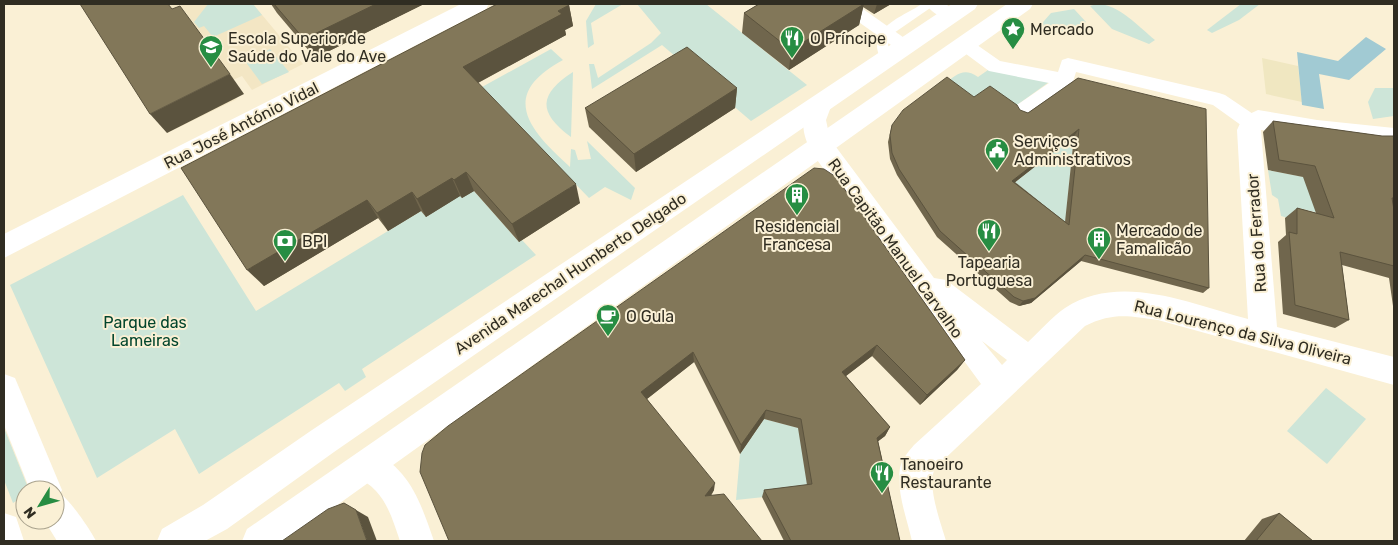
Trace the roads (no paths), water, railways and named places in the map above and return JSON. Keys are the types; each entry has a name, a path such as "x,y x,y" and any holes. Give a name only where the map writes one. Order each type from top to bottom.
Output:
{"street":[{"name":"Rua José António Vidal","path":"4,247 478,4"},
{"path":"845,4 892,46"},
{"path":"259,541 1022,4"},
{"name":"Avenida Marechal Humberto Delgado","path":"174,541 215,517 323,441 820,104 892,46 951,7"},
{"path":"964,44 995,66 1066,80"},
{"path":"1024,110 1066,80 1068,64 1219,100 1250,126 1258,119 1317,129 1394,137"},
{"name":"Rua Capitão Manuel Carvalho","path":"820,104 813,121 814,135 821,146 921,278 972,352 1000,385"},
{"name":"Rua do Ferrador","path":"1250,126 1263,336"},
{"path":"921,278 1028,359"},
{"name":"Rua Lourenço da Silva Oliveira","path":"929,541 916,486 916,468 925,456 1075,317 1101,303 1119,302 1158,308 1394,371"},
{"path":"4,388 42,480"},
{"path":"367,465 388,478 397,490 417,541"},
{"path":"65,526 78,541"},
{"path":"4,529 7,541"}],"lane":[{"path":"892,46 930,4"}],"water":[{"path":"1366,37 1386,49 1349,80 1319,74 1324,109 1302,105 1297,52 1338,61"}],"place":[{"name":"Mercado","path":"1013,50"},
{"name":"O Príncipe","path":"792,59"},
{"name":"Escola Superior de Saúde do Vale do Ave","path":"211,68"},
{"name":"Serviços Administrativos","path":"997,171"},
{"name":"Residencial Francesa","path":"797,216"},
{"name":"Tapearia Portuguesa","path":"989,252"},
{"name":"Mercado de Famalicão","path":"1099,260"},
{"name":"BPI","path":"285,262"},
{"name":"O Gula","path":"608,337"},
{"name":"Tanoeiro Restaurante","path":"882,494"}],"park label":[{"name":"Parque das Lameiras","path":"145,331"}]}
